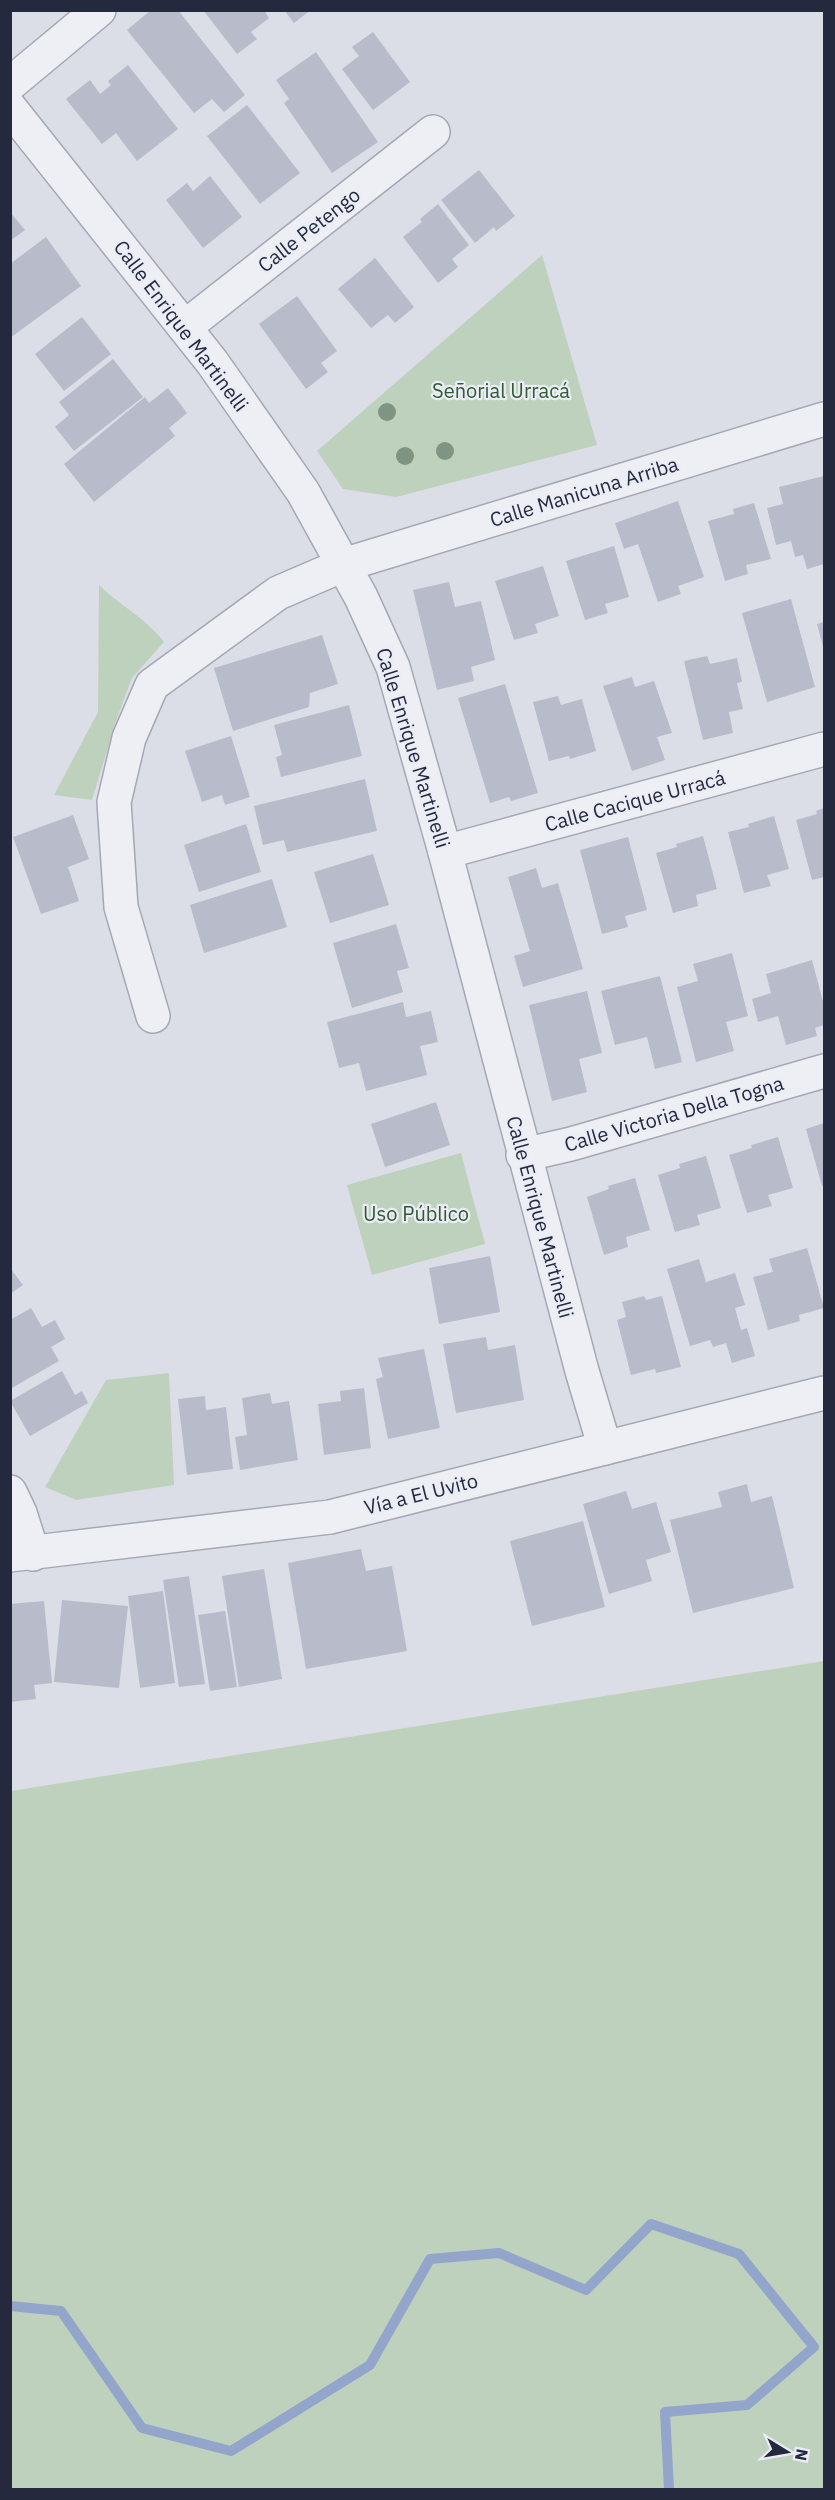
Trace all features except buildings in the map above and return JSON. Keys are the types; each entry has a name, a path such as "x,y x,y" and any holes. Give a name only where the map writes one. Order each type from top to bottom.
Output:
{"street":[{"path":"10,84 99,10"},
{"name":"Calle Enrique Martinelli","path":"10,108 212,362 303,492 361,597 393,667 445,852 582,1371 605,1448"},
{"name":"Calle Petengo","path":"185,327 433,132"},
{"name":"Calle Manicuna Arriba","path":"153,1016 121,908 114,802 129,738 152,685 278,593 343,565 825,419"},
{"name":"Calle Cacique Urracá","path":"445,852 825,750"},
{"name":"Calle Victoria Della Togna","path":"524,1155 571,1144 825,1071"},
{"name":"Vía a El Uvito","path":"22,1555 330,1517 825,1393"},
{"path":"10,1492 20,1513 22,1555"}],"green space":[{"name":"Señorial Urracá","path":"542,255 597,445 396,497 343,489 317,451"},
{"path":"99,585 157,633 164,642 132,678 92,800 54,795 98,712"},
{"name":"Uso Público","path":"461,1153 485,1244 372,1275 347,1185"},
{"path":"169,1373 174,1485 76,1500 45,1487 106,1380"},
{"path":"824,1661 824,2489 11,2489 11,1791"}],"waterway":[{"path":"10,2306 61,2311 142,2428 231,2451 370,2365 430,2259 499,2253 586,2290 651,2224 739,2254 814,2347 747,2405 665,2412 669,2490"}]}
